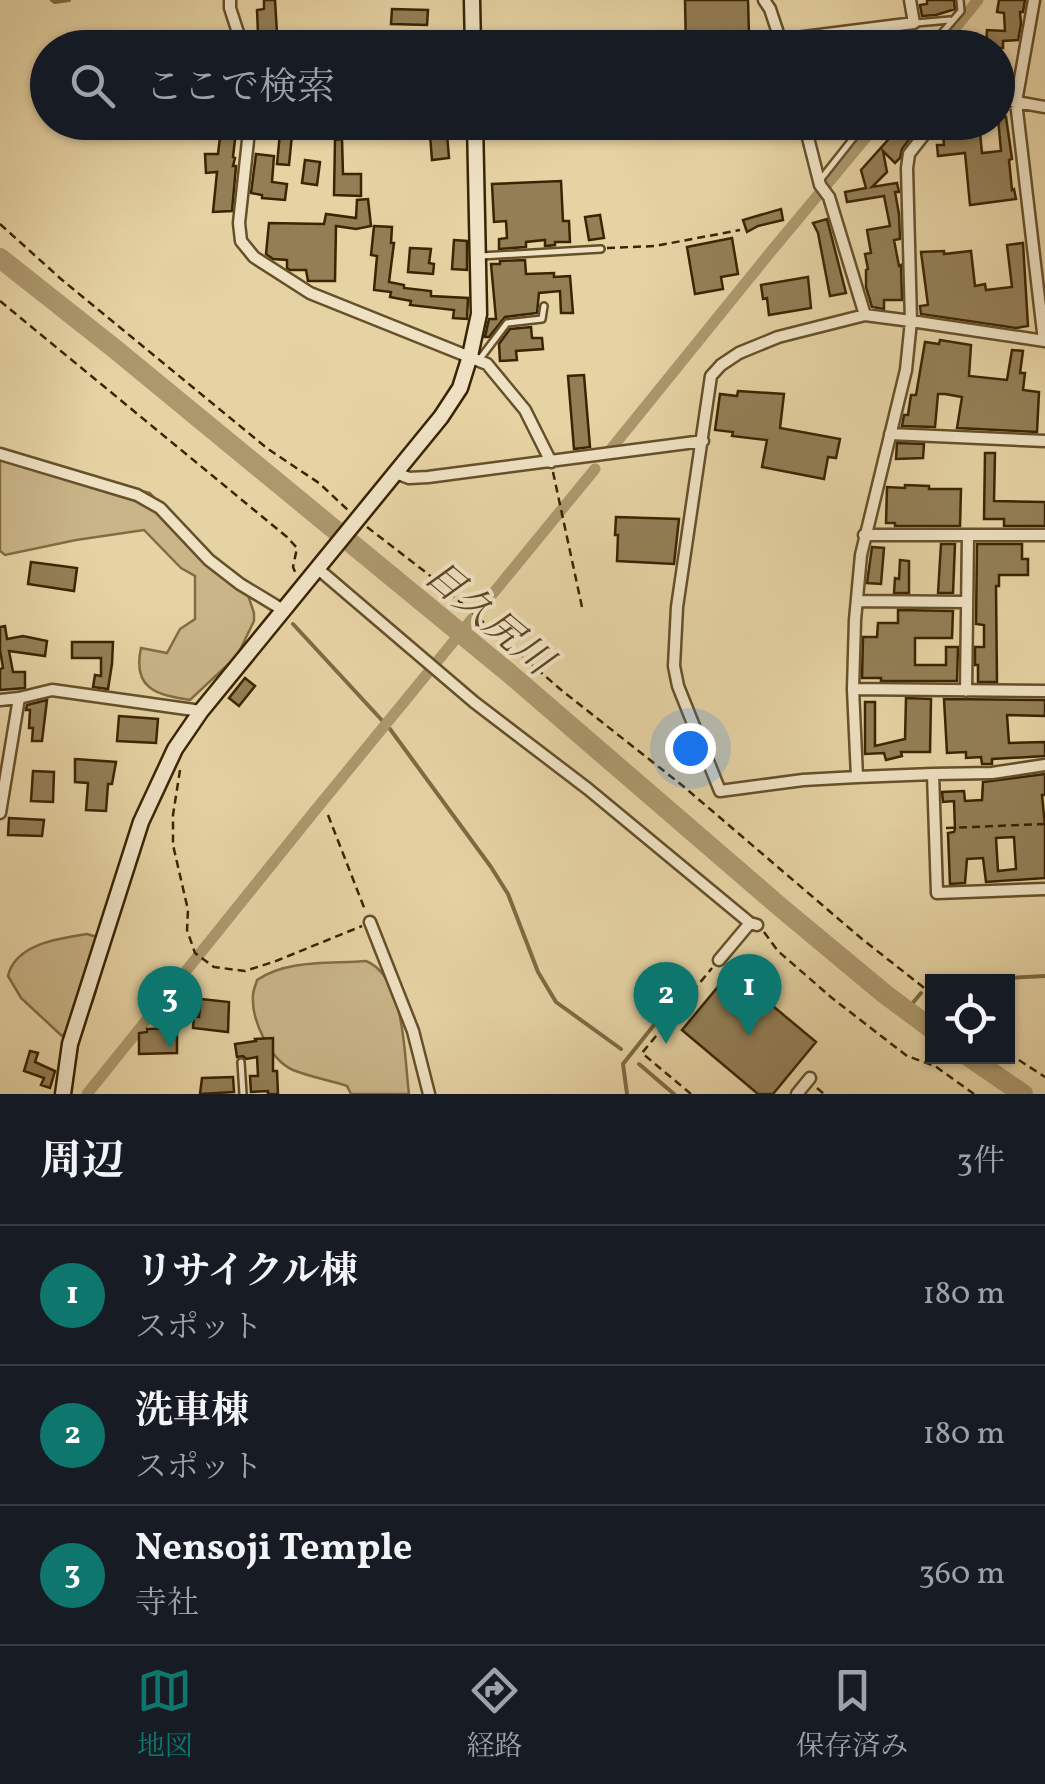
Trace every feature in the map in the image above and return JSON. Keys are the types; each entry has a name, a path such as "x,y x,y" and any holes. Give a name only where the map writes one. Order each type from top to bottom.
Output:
{"street":[{"path":"230,0 238,30"},
{"path":"472,0 473,30"},
{"path":"764,0 777,30"},
{"path":"862,30 914,23 910,0"},
{"path":"1034,0 1016,102 1044,341 865,315 778,337 721,365 712,376 677,607 674,666 678,686 720,791 803,780 992,773 1045,766"},
{"path":"1016,102 1045,106"},
{"path":"248,140 240,222 241,241 254,257 310,294 487,364 526,410 551,462"},
{"path":"63,1094 70,1044 141,822 176,748 201,711 450,402 474,358 479,314 475,140"},
{"path":"809,140 865,315"},
{"path":"856,778 853,689 857,601 864,535 906,370 911,321 907,168 909,154 920,140"},
{"path":"890,434 1045,441"},
{"path":"396,472 409,478 702,442"},
{"path":"0,454 137,495 160,508 209,560 283,610"},
{"path":"864,535 1045,535"},
{"path":"966,691 968,535"},
{"path":"318,567 474,702 753,924 719,960"},
{"path":"857,601 967,602"},
{"path":"853,689 1045,691"},
{"path":"0,700 52,690 201,711"},
{"path":"0,814 18,698"},
{"path":"933,774 937,893 1045,890"},
{"path":"370,922 413,1031 429,1094"},
{"path":"797,1094 810,1078"}],"lane":[{"path":"944,30 961,11 960,0"},
{"path":"914,23 953,19"},
{"path":"820,182 852,140"},
{"path":"478,257 601,249"},
{"path":"474,358 508,324 542,320 544,306"},
{"path":"241,1062 243,1094"}],"path":[{"path":"0,224 61,279 268,448 319,483 357,520 925,988"},
{"path":"601,249 654,246 740,230"},
{"path":"0,301 287,537 297,548 295,572 306,582"},
{"path":"551,462 582,608"},
{"path":"181,766 173,815 173,845 188,910 187,930 195,953 224,970 245,971 276,961 370,922 328,815"},
{"path":"935,828 1045,824"},
{"path":"753,924 778,952 907,1056 939,1068 972,1093"},
{"path":"690,1094 642,1053 719,960"},
{"path":"1015,1058 1045,1077"}],"shaded area":[{"path":"0,460 150,493 195,545 247,592 254,621 237,656 190,700 150,688 140,673 141,648 167,653 180,629 195,619 195,576 181,568 144,530 5,555 0,551"},
{"path":"87,934 100,938 96,991 82,1019 62,1036 21,998 8,976 20,956 40,944"},
{"path":"366,961 389,983 396,1000 409,1094 351,1094 347,1086 293,1070 277,1058 259,1027 253,1005 257,980 295,966"}],"building":[{"path":"264,0 275,0 277,30 258,30 257,10 264,9"},
{"path":"685,0 748,0 749,30 686,30"},
{"path":"927,0 954,0 955,9 922,16 920,5 927,4"},
{"path":"999,0 1025,0 1018,40 1015,30 1005,30 1004,13 997,12"},
{"path":"392,9 428,10 427,25 391,24"},
{"path":"220,140 235,140 232,211 213,212 217,172 206,173 205,154 218,154"},
{"path":"279,140 292,140 289,165 277,164"},
{"path":"335,140 342,140 343,174 361,174 361,196 334,195"},
{"path":"430,140 448,140 449,158 432,160"},
{"path":"888,140 909,140 895,163 883,151 887,172 872,187 897,183 899,192 895,192 900,239 894,240 901,265 902,300 884,300 884,309 872,307 866,287 865,254 871,253 867,230 890,226 884,196 847,202 845,192 866,188 861,170"},
{"path":"944,140 981,140 982,153 1001,151 1000,140 1009,140 1016,199 970,205 965,153 938,156 937,145 944,145"},
{"path":"256,154 274,156 272,182 287,184 285,200 251,193"},
{"path":"305,160 320,162 317,185 302,183"},
{"path":"561,181 563,221 569,221 570,242 545,246 545,240 526,242 526,247 499,249 499,239 507,238 506,221 494,222 492,184"},
{"path":"368,199 371,226 336,226 335,281 308,281 306,270 290,270 287,260 266,254 269,223 324,224 326,214 356,218 357,200"},
{"path":"781,209 783,220 747,232 743,220"},
{"path":"600,215 604,238 589,240 585,217"},
{"path":"827,219 846,293 830,296 813,223"},
{"path":"374,226 392,227 389,282 431,291 431,296 468,298 467,319 453,318 454,310 410,305 411,301 390,297 391,292 374,290"},
{"path":"732,238 738,274 721,277 723,289 695,294 687,247"},
{"path":"454,240 467,241 467,270 452,269"},
{"path":"1023,243 1028,326 1016,328 921,314 920,306 928,305 921,252 971,251 975,286 985,284 986,290 1012,287 1007,245"},
{"path":"410,248 431,249 429,263 434,264 433,274 408,272"},
{"path":"525,260 526,274 570,276 573,313 561,313 560,291 539,293 537,313 505,317 485,337 489,319 496,319 491,264"},
{"path":"808,277 811,308 769,315 761,285"},
{"path":"531,327 532,338 542,338 543,349 516,351 517,360 500,361 499,344 510,329"},
{"path":"940,340 971,345 969,376 1007,380 1012,350 1023,351 1023,390 1039,392 1037,432 957,428 962,397 945,394 938,394 935,427 902,426 911,395 916,395 925,342 939,344"},
{"path":"584,375 590,447 574,449 568,376"},
{"path":"738,391 784,394 780,428 840,439 836,458 828,457 824,479 762,467 767,440 715,430 720,394 737,396"},
{"path":"897,443 924,444 923,458 896,459"},
{"path":"985,453 995,453 994,501 1045,502 1045,526 1004,526 1004,519 984,519"},
{"path":"887,487 961,489 960,526 886,523"},
{"path":"616,517 679,519 674,564 617,561"},
{"path":"941,544 955,544 953,593 938,593"},
{"path":"977,544 1022,544 1022,559 1028,559 1028,575 999,575 996,586 997,682 978,682 975,665 975,647 984,647 984,625 976,624"},
{"path":"872,547 884,548 881,584 867,583"},
{"path":"900,560 909,561 909,593 894,593"},
{"path":"31,562 77,568 74,591 28,584"},
{"path":"898,610 953,611 952,638 915,638 915,665 946,665 946,647 958,647 957,681 862,678 863,637 877,637 878,623 898,623"},
{"path":"5,626 7,639 23,636 47,641 45,656 9,651 13,672 25,672 25,688 0,690 0,627"},
{"path":"72,642 113,642 108,689 93,687 95,675 101,676 101,658 72,658"},
{"path":"245,678 255,686 239,706 229,698"},
{"path":"906,698 931,699 930,752 901,752 902,756 886,760 884,753 865,754 865,702 875,702 875,746 905,739"},
{"path":"944,699 1045,700 1045,716 1007,715 1009,743 1045,742 1045,756 992,759 992,764 982,764 981,757 966,758 966,752 947,753"},
{"path":"47,700 42,741 32,741 27,705"},
{"path":"119,716 158,719 156,743 117,741"},
{"path":"75,759 116,762 112,784 108,784 106,811 86,810 88,783 75,782"},
{"path":"33,771 54,772 53,802 31,801"},
{"path":"1045,774 1045,878 986,882 983,858 967,859 965,883 950,884 948,833 955,829 954,801 943,802 942,792 964,791 965,801 982,800 983,782","holes":["1014,837 1016,869 998,871 996,838"]},
{"path":"9,818 44,820 42,836 8,835"},
{"path":"731,971 816,1042 773,1094 758,1094 682,1030"},
{"path":"201,999 229,1002 228,1032 193,1028"},
{"path":"177,1028 177,1053 139,1054 139,1033"},
{"path":"273,1038 278,1094 251,1092 250,1076 258,1076 257,1057 237,1057 235,1044"},
{"path":"30,1051 38,1053 35,1062 55,1071 50,1088 41,1085 44,1078 24,1071"},
{"path":"233,1077 234,1092 200,1094 202,1078"}],"waterway":[{"path":"52,0 69,0"},
{"path":"954,30 978,0"},
{"path":"611,449 864,140"},
{"name":"目久尻川","path":"0,258 509,673 779,906 925,1024"},
{"path":"87,1094 595,469"},
{"path":"293,624 390,729 491,867 508,894 538,972 556,1002 621,1049"},
{"path":"1015,978 1045,976"},
{"path":"627,1094 623,1064 681,991"},
{"path":"907,1010 921,993"},
{"path":"639,1064 674,1094"},
{"name":"目久尻川","path":"980,1064 1023,1094"}],"place":[{"name":"リサイクル棟","path":"749,1036"},
{"name":"洗車棟","path":"666,1044"},
{"name":"Nensoji Temple","path":"170,1048"}]}
